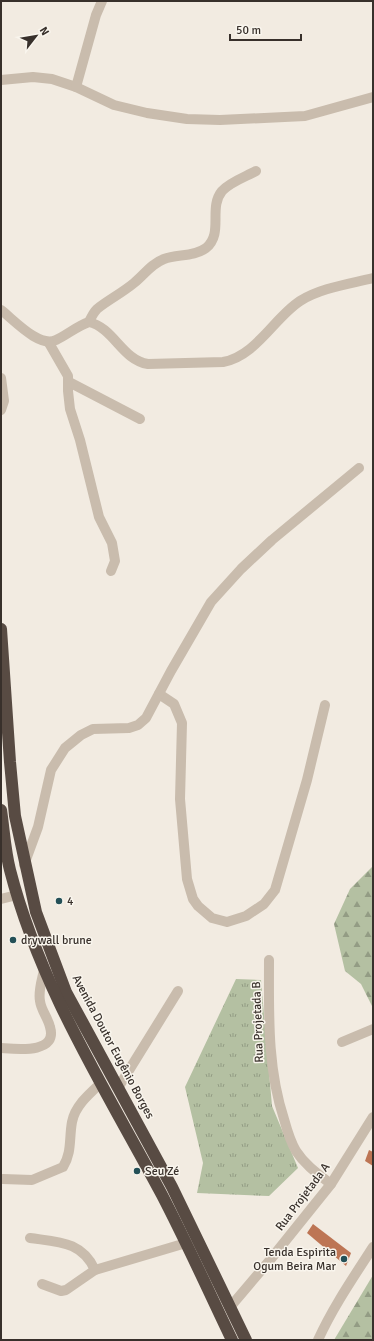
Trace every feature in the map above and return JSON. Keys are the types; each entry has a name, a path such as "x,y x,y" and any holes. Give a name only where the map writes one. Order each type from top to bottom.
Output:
{"highway":[{"name":"Avenida Doutor Eugênio Borges","path":"1,629 15,816 24,865 36,912 66,992 172,1187 231,1306 246,1340"},
{"path":"1,810 10,869 23,917 44,970 101,1083 186,1243 232,1340"}],"street":[{"path":"76,87 96,15 102,1"},
{"path":"1,80 33,77 52,79 76,87 114,105 148,113 187,119 220,120 305,116 373,97"},
{"path":"49,343 89,322 96,310 134,282 154,263 166,258 197,252 205,248 212,241 216,230 217,200 221,191 229,185 256,171"},
{"path":"89,322 104,330 138,362 148,364 223,362 233,359 249,348 300,301 312,294 373,278"},
{"path":"1,310 34,337 49,343 68,376 70,409 80,440 92,494 99,517 112,543 115,561 111,571"},
{"path":"1,378 4,401 1,410"},
{"path":"69,382 140,419"},
{"path":"24,865 38,827 51,770 65,748 81,735 93,729 113,729 138,725 146,718 211,602 241,568 272,540 359,468"},
{"path":"159,694 174,704 182,723 180,798 186,879 193,899 198,906 212,918 227,922 246,916 264,904 275,890 307,780 325,705"},
{"path":"1,899 17,895"},
{"name":"Rua Projetada B","path":"269,960 269,1043 276,1090 282,1113 290,1139 296,1151 309,1167 331,1184"},
{"path":"1,1048 33,1049 44,1045 50,1039 52,1035 50,1026 40,1001 44,970"},
{"path":"118,1088 178,991"},
{"path":"342,1042 373,1029"},
{"path":"3,1179 32,1180 43,1177 62,1167 70,1152 72,1121 77,1108 101,1083"},
{"name":"Rua Projetada A","path":"231,1306 331,1184 373,1117"},
{"path":"30,1238 59,1242 76,1247 86,1254 95,1270"},
{"path":"42,1284 61,1291 66,1290 95,1270 186,1243"},
{"path":"318,1340 328,1316 343,1291 373,1248"}],"green space":[{"path":"373,866 373,1008 361,984 345,971 334,924 350,889"},
{"path":"236,979 261,980 272,1106 298,1168 269,1196 197,1193 203,1163 185,1087"},
{"path":"373,1275 373,1340 334,1340"}],"building":[{"path":"369,1150 373,1152 373,1166 365,1161"},
{"path":"313,1224 351,1253 346,1266 307,1233"}],"place":[{"name":"4","path":"59,901"},
{"name":"drywall brune","path":"13,940"},
{"name":"Seu Zé","path":"137,1171"},
{"name":"Tenda Espirita Ogum Beira Mar","path":"344,1259"}]}
